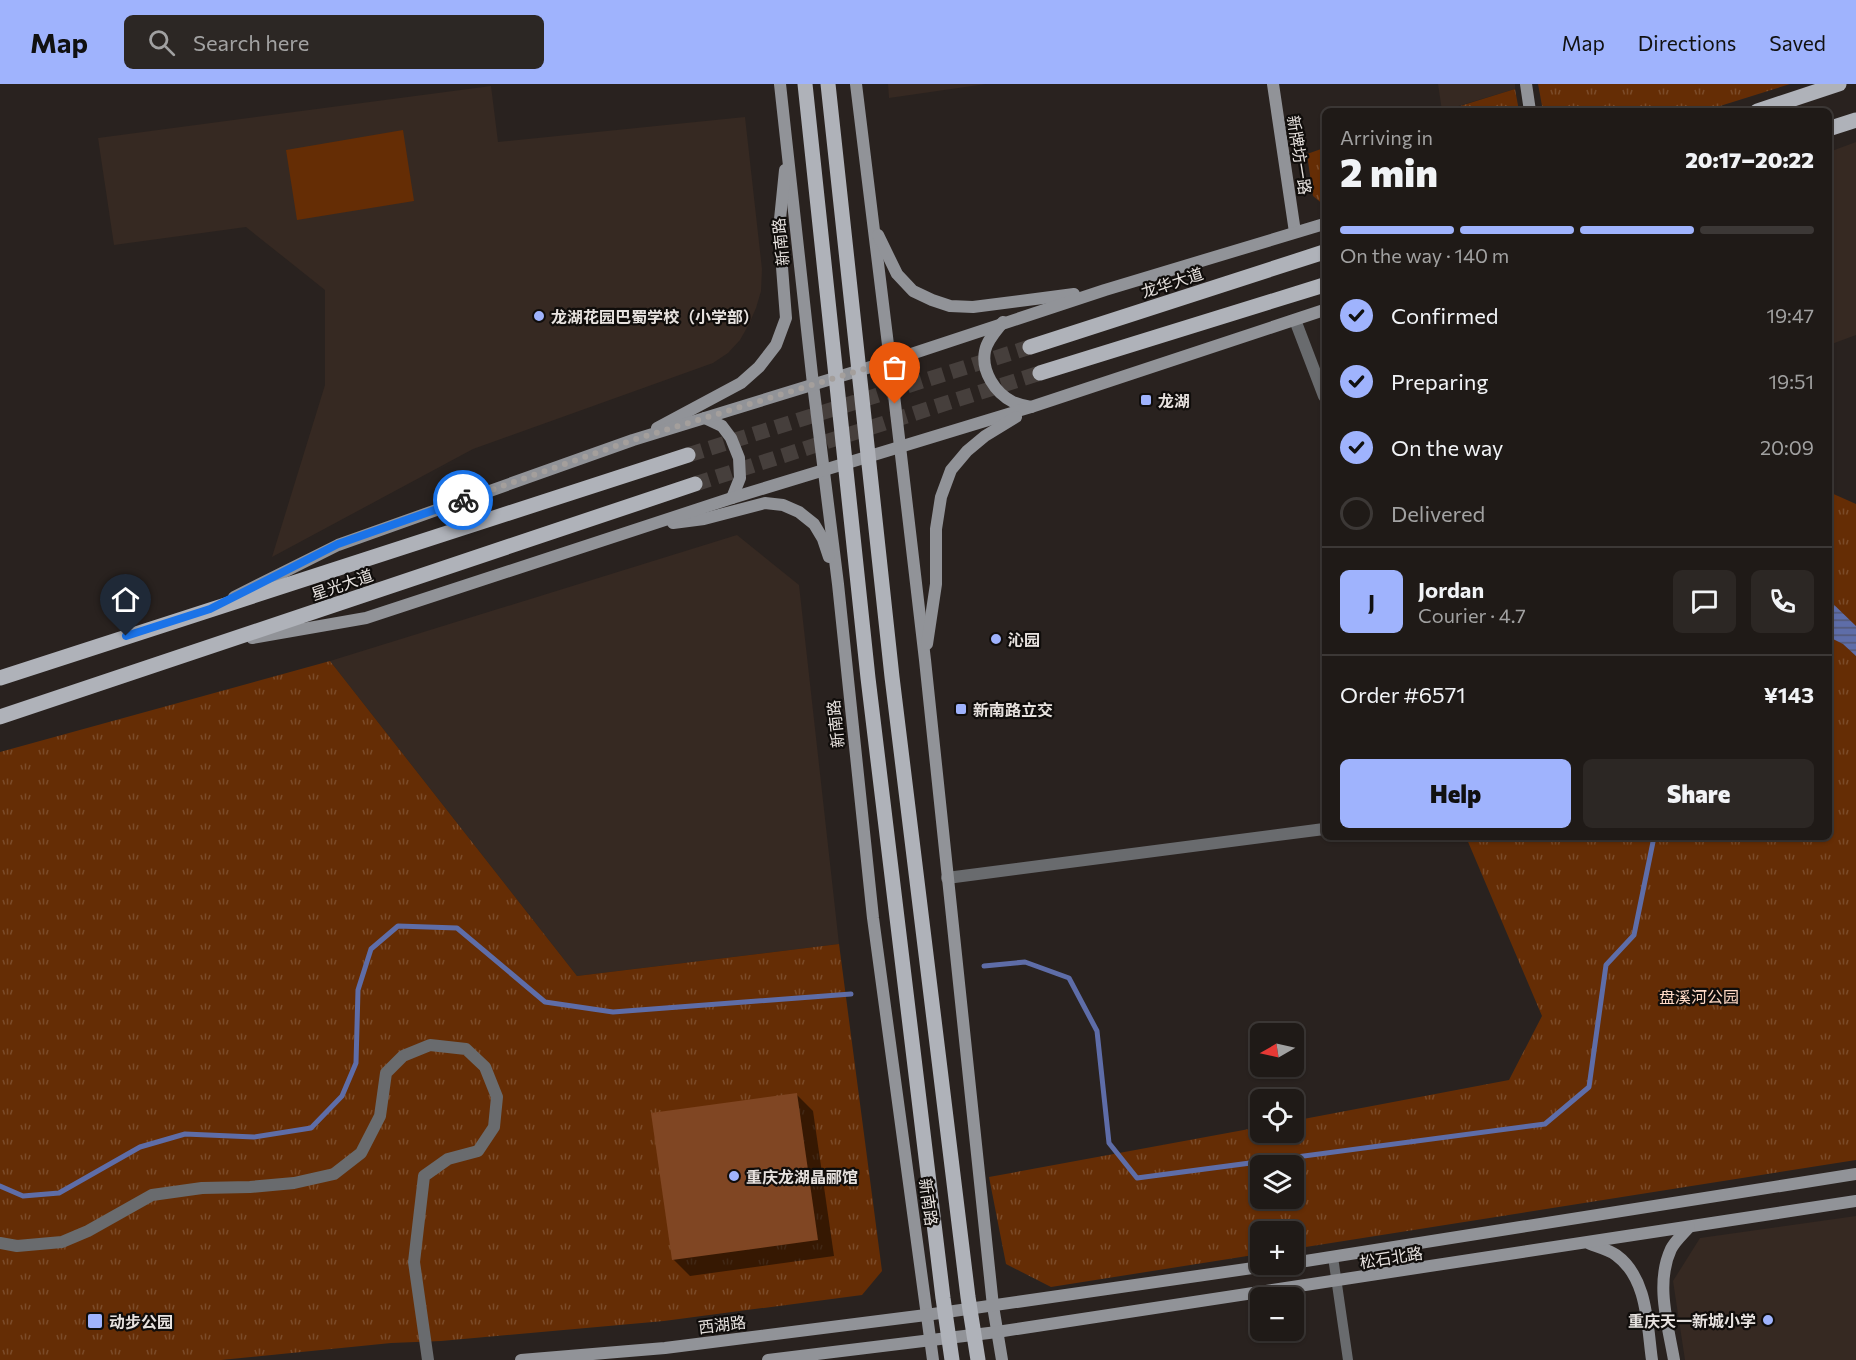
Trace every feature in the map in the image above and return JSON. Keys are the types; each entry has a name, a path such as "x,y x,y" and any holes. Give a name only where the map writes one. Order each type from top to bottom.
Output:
{"main road":[{"name":"新南路","path":"805,84 869,690 952,1360"},
{"name":"新南路","path":"828,84 892,677 968,1297 978,1360"},
{"path":"1765,108 1839,84"},
{"path":"1832,128 1856,120"},
{"name":"龙华大道","path":"1030,347 1322,253"},
{"path":"1040,373 1322,286"},
{"name":"星光大道","path":"0,678 688,455"},
{"name":"星光大道","path":"0,717 695,484"}],"street":[{"name":"新南路","path":"780,84 838,584 873,918 933,1360"},
{"path":"856,84 925,660 993,1306 1002,1360"},
{"name":"新牌坊一路","path":"1273,84 1295,232"},
{"path":"1526,84 1530,108"},
{"path":"633,440 741,383 759,367 776,345 786,318 779,229 787,144"},
{"path":"873,223 897,274 912,291 950,306 973,307 1105,290"},
{"path":"210,609 338,544 633,440 890,361 1105,290 1322,225"},
{"path":"221,644 366,618 732,498 1031,407 1322,311"},
{"path":"1295,320 1322,391"},
{"path":"1003,322 991,337 985,350 985,364 989,379 1000,393 1013,402 1031,407"},
{"path":"925,660 936,584 936,529 941,497 951,470 967,451 985,436 1031,407"},
{"path":"705,418 722,426 731,438 739,458 740,478 732,498"},
{"path":"645,527 704,519 765,503 783,505 799,512 814,524 823,539 838,584"},
{"path":"947,878 1322,829"},
{"path":"0,1243 17,1246 62,1242 88,1231 152,1196 202,1188 294,1184 334,1174 361,1153 380,1116 386,1073 403,1056 430,1045 466,1049 485,1067 497,1097 494,1126 478,1151 448,1159 424,1176 414,1262 428,1360"},
{"name":"松石北路","path":"1304,1261 1856,1174"},
{"name":"松石北路","path":"930,1340 1337,1282 1856,1202"},
{"path":"1674,1360 1663,1289 1665,1267 1672,1248 1689,1227"},
{"path":"1589,1243 1616,1255 1631,1270 1642,1292 1652,1360"},
{"path":"926,1315 1250,1269"},
{"name":"西湖路","path":"521,1360 665,1348 926,1315"},
{"path":"768,1360 930,1340"}],"lane":[{"path":"1333,1257 1348,1360"}],"shaded area":[{"path":"888,84 986,84 889,98"},
{"path":"1438,84 1515,84 1515,89 1452,108 1442,108"},
{"name":"龙湖花园巴蜀学校（小学部）","path":"491,86 498,142 745,117 762,269 761,291 749,324 740,340 728,353 713,363 473,449 272,557 325,385 325,290 246,227 114,245 98,138"},
{"path":"1856,142 1856,335 1832,344 1832,151"},
{"path":"737,535 799,585 839,944 577,976 330,661"},
{"name":"重庆天一新城小学","path":"1856,1216 1856,1360 1685,1360 1673,1281 1700,1238"}],"green space":[{"path":"1538,84 1790,84 1714,108 1542,108"},
{"path":"1515,89 1518,108 1454,108"},
{"path":"403,130 414,201 297,220 286,150"},
{"path":"1322,149 1322,203 1313,196 1307,154"},
{"name":"盘溪河公园","path":"1832,493 1856,504 1856,1160 1304,1247 1304,1221 1250,1221 1250,1256 1051,1287 1006,1264 989,1177 1250,1129 1250,1143 1304,1143 1304,1119 1509,1080 1542,1016 1467,840 1832,840"},
{"name":"动步公园","path":"330,661 577,976 839,944 882,1271 862,1295 664,1321 441,1341 391,1343 221,1360 0,1360 0,752"}],"water":[{"path":"1832,603 1856,626 1856,656 1843,644 1832,638"}],"building":[{"name":"重庆龙湖晶郦馆","path":"797,1093 818,1240 672,1260 651,1113"}],"waterway":[{"path":"984,966 1025,962 1069,978 1097,1031 1109,1143 1137,1178 1545,1124 1589,1087 1606,965 1634,935 1653,840"},
{"path":"0,1186 23,1196 59,1193 140,1147 185,1134 254,1137 311,1128 342,1096 356,1063 358,990 371,949 398,926 457,928 545,1002 613,1012 851,994"}],"tunnel":[{"path":"688,455 1030,347"},
{"path":"695,484 1040,373"}],"way so far":[{"path":"463,500 633,440 890,361 895,404"}],"place":[{"name":"龙湖花园巴蜀学校（小学部）","path":"539,316"},
{"name":"龙湖","path":"1146,400"},
{"name":"沁园","path":"996,639"},
{"name":"新南路立交","path":"961,709"},
{"name":"重庆龙湖晶郦馆","path":"734,1176"},
{"name":"重庆天一新城小学","path":"1768,1320"},
{"name":"动步公园","path":"95,1321"}],"route":[{"path":"126,636 210,609 338,544 463,500"}]}
